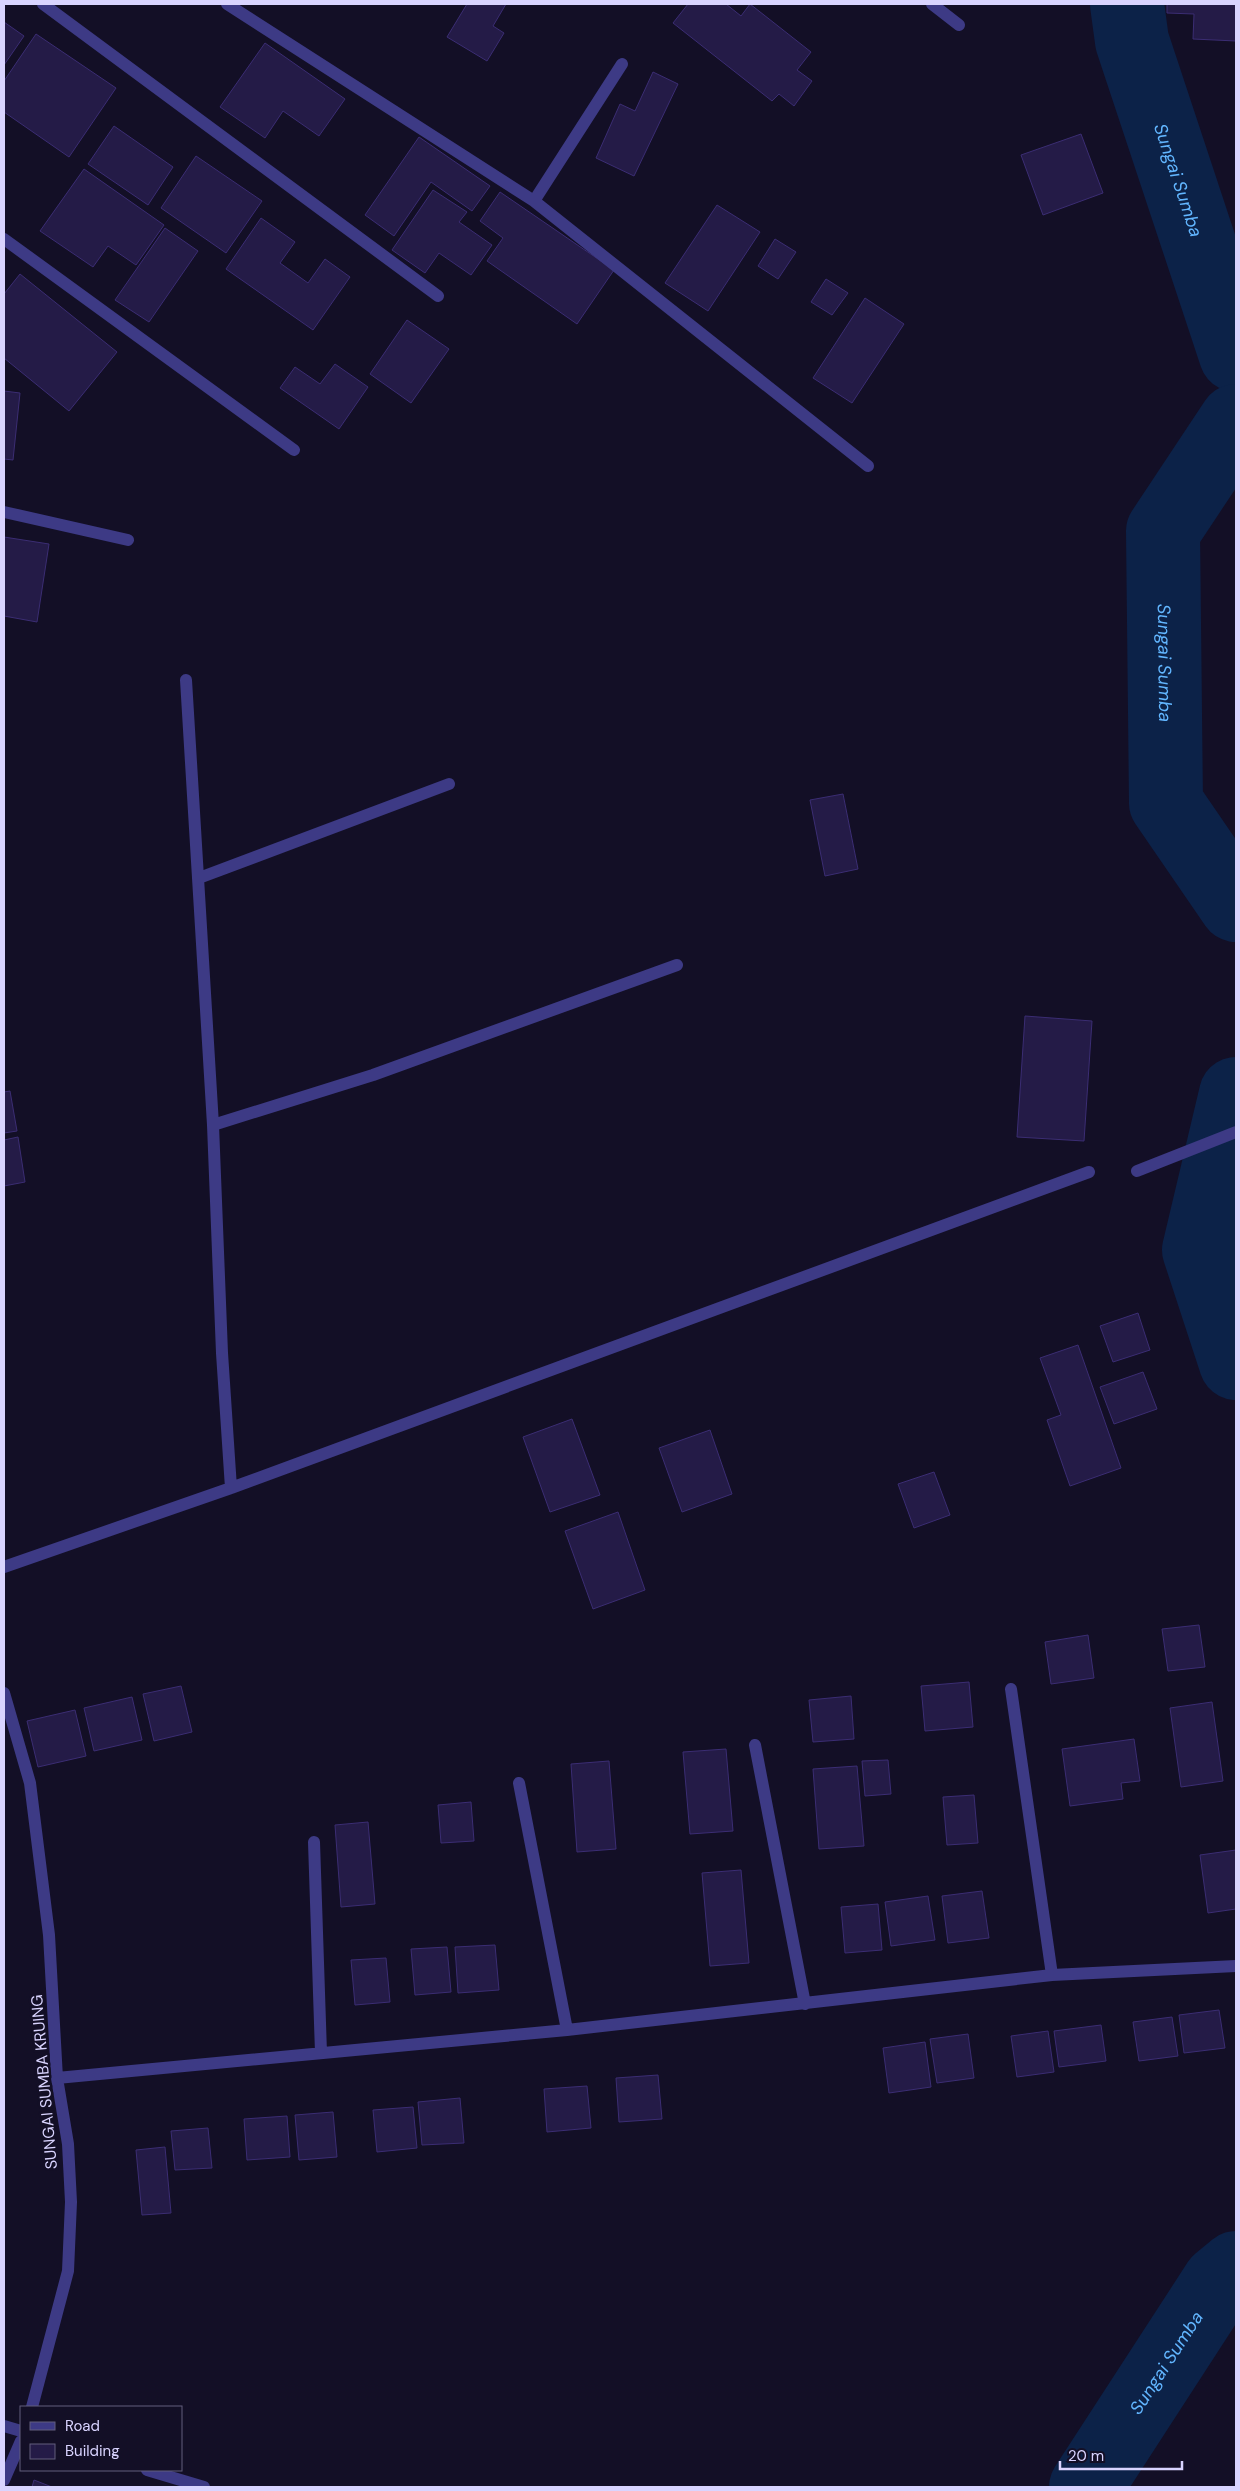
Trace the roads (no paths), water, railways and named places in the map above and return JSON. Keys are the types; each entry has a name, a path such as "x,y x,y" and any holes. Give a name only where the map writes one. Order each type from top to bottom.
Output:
{"street":[{"path":"43,4 438,296"},
{"path":"228,4 242,8 534,201 868,466"},
{"path":"932,4 959,25"},
{"path":"534,201 622,64"},
{"path":"4,239 294,450"},
{"path":"4,512 128,540"},
{"path":"186,680 213,1124 222,1343 231,1488"},
{"path":"199,878 449,784"},
{"path":"213,1124 373,1075 677,965"},
{"path":"1136,1171 1236,1132"},
{"path":"4,1567 231,1488 1089,1172"},
{"path":"1011,1689 1052,1975"},
{"name":"SUNGAI SUMBA KRUING","path":"4,1693 30,1783 49,1935 57,2078 68,2144 71,2202 68,2271 32,2406"},
{"path":"755,1745 805,2004"},
{"path":"519,1783 567,2030"},
{"path":"314,1842 321,2053"},
{"path":"57,2078 567,2030 1052,1975 1236,1966"},
{"path":"4,2426 20,2432"},
{"path":"4,2480 20,2443"},
{"path":"150,2471 204,2487"}],"waterway":[{"name":"Sungai Sumba","path":"1127,4 1132,41 1236,355"},
{"name":"Sungai Sumba","path":"1236,421 1163,531 1166,803 1236,905"},
{"name":"Sungai Sumba","path":"1236,1094 1199,1250 1236,1363"},
{"name":"Sungai Sumba","path":"1086,2487 1219,2282 1236,2268"}]}
